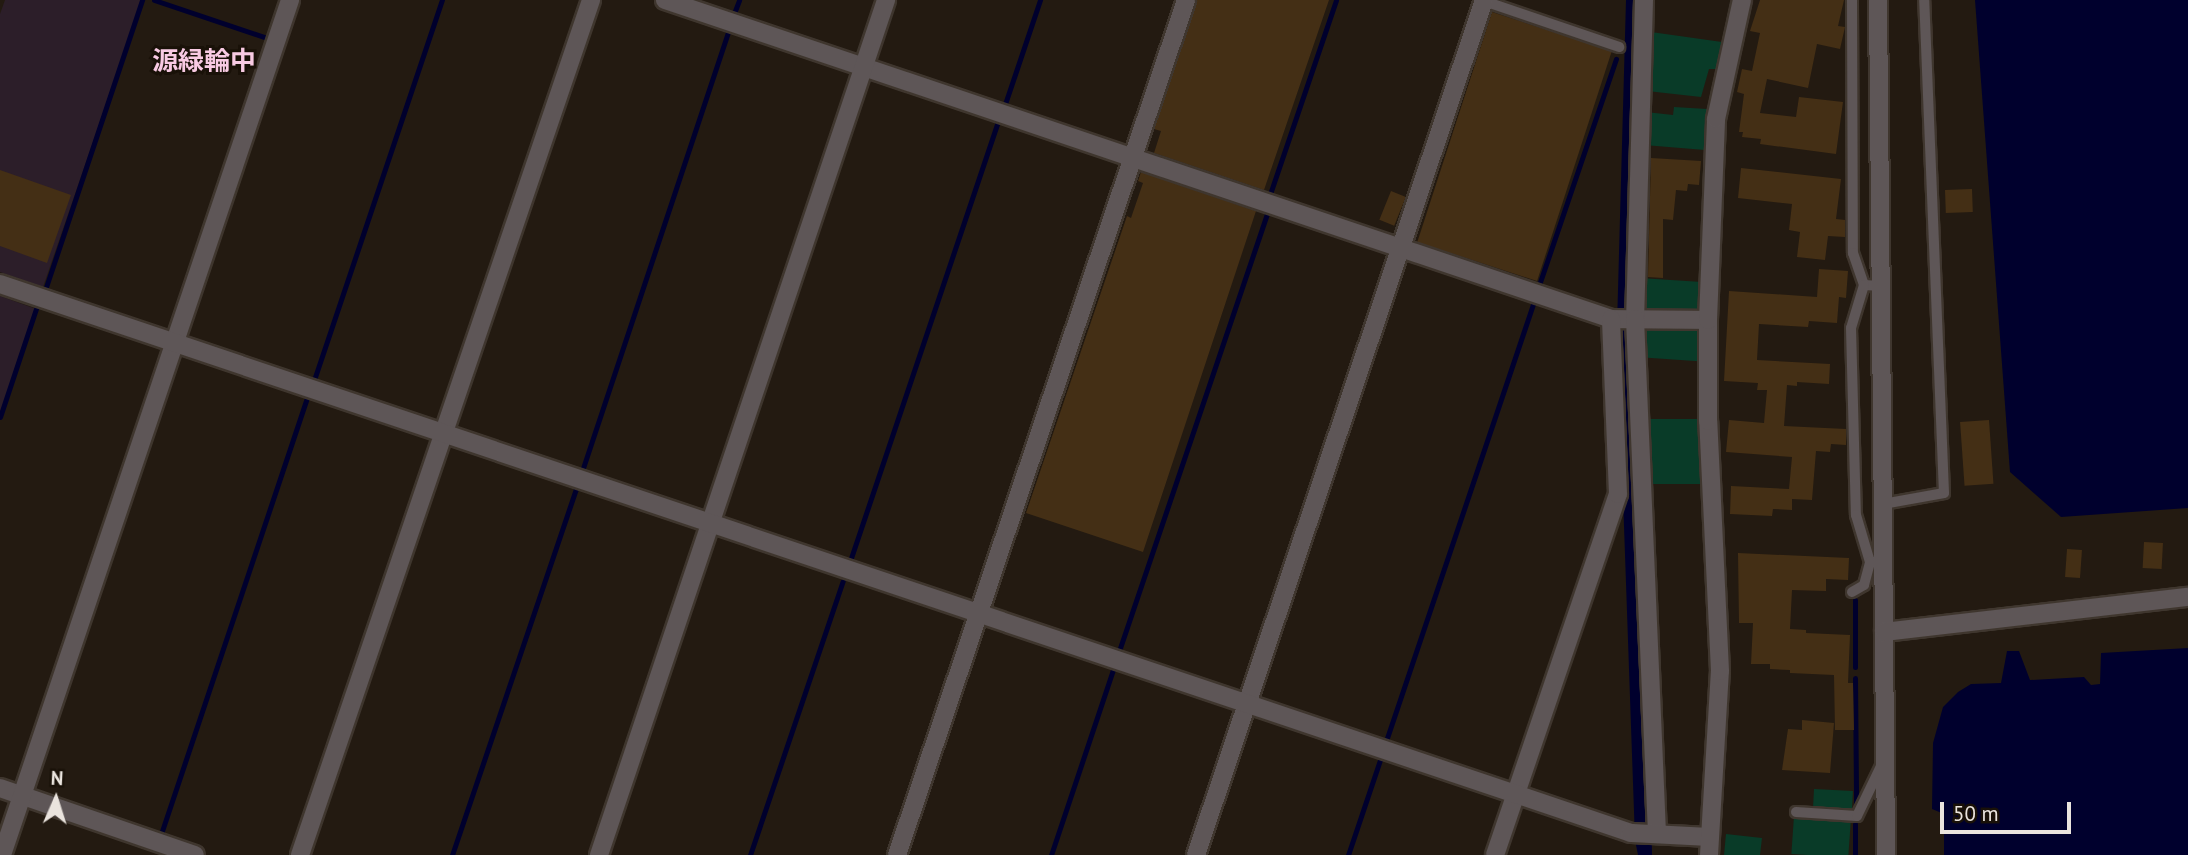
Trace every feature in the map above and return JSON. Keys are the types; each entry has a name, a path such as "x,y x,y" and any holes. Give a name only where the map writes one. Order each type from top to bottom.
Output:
{"street":[{"path":"2,855 290,0"},
{"path":"300,855 591,0"},
{"path":"665,0 1611,318 1708,320"},
{"path":"599,855 886,0"},
{"path":"897,855 1186,0"},
{"path":"1196,855 1484,0"},
{"path":"1644,0 1634,319 1655,834"},
{"path":"0,284 1631,833 1655,834 1709,846 1720,671 1708,421 1708,320 1716,119 1742,0"},
{"path":"1878,0 1872,286 1883,504 1877,562 1884,632 1886,855"},
{"path":"1495,855 1618,494 1611,318"},
{"path":"1884,632 2188,597"},
{"path":"0,788 195,855"}],"lane":[{"path":"1484,0 1619,47"},
{"path":"1852,0 1853,253 1872,286 1852,328 1856,515 1877,562 1864,584 1852,592"},
{"path":"1883,504 1944,493 1924,0"},
{"path":"1796,812 1857,816 1885,757"}],"shaded area":[{"path":"5,0 142,0 43,287 0,272 0,14"},
{"path":"0,296 36,309 0,417"}],"green space":[{"path":"1651,32 1722,42 1717,69 1709,69 1701,97 1647,91"},
{"path":"1674,107 1707,109 1705,150 1644,145 1646,112 1673,115"},
{"path":"1640,278 1702,282 1701,310 1695,314 1638,312"},
{"path":"1639,324 1701,328 1699,361 1637,357"},
{"path":"1644,419 1700,419 1700,484 1644,484"},
{"path":"1814,789 1853,791 1852,810 1813,808"},
{"path":"1794,816 1851,820 1848,855 1791,854"},
{"path":"1726,834 1762,838 1760,855 1724,855"}],"water":[{"path":"1626,0 1638,0 1652,855 1638,855 1635,840 1617,326"},
{"path":"1975,0 2188,0 2188,508 2061,517 2010,472"},
{"path":"2188,648 2188,855 1944,855 1944,814 1932,809 1933,743 1943,707 1958,692 1971,684 2001,683 2007,651 2019,651 2030,680 2084,677 2091,685 2100,684 2101,653"}],"building":[{"path":"1197,0 1329,0 1264,190 1154,153 1161,131 1154,129"},
{"path":"1760,0 1844,0 1838,26 1845,27 1840,49 1817,44 1808,88 1767,79 1760,113 1796,117 1799,97 1843,102 1836,154 1760,144 1761,139 1742,137 1743,132 1739,132 1744,94 1737,92 1742,69 1752,71 1760,33 1750,31"},
{"path":"1492,12 1612,51 1537,281 1417,242"},
{"path":"1651,158 1701,161 1699,185 1688,184 1687,191 1676,190 1673,220 1663,219 1663,278 1648,277"},
{"path":"1741,168 1841,179 1836,219 1845,220 1845,237 1828,236 1825,260 1797,257 1800,232 1789,230 1792,204 1738,198"},
{"path":"0,170 71,195 47,263 0,246"},
{"path":"1141,172 1256,211 1143,552 1026,513 1127,216 1131,218 1143,183 1138,181"},
{"path":"1972,189 1973,212 1946,213 1945,190"},
{"path":"1391,191 1406,197 1394,226 1379,220"},
{"path":"1819,269 1848,271 1846,298 1839,297 1837,323 1809,321 1808,327 1759,324 1757,360 1830,364 1829,384 1797,382 1797,386 1787,385 1784,426 1846,429 1846,445 1831,444 1830,452 1816,451 1812,500 1792,499 1792,510 1773,509 1772,516 1730,514 1731,486 1789,489 1792,457 1726,452 1729,420 1764,423 1767,390 1757,390 1758,383 1724,381 1729,291 1817,297"},
{"path":"1989,420 1993,484 1965,486 1960,422"},
{"path":"2144,542 2163,543 2162,569 2143,568"},
{"path":"2067,549 2082,550 2080,578 2065,577"},
{"path":"1738,553 1849,558 1848,580 1826,579 1826,591 1792,590 1790,629 1806,630 1806,633 1850,635 1848,683 1853,683 1854,730 1835,730 1834,675 1790,673 1790,670 1770,669 1770,664 1751,664 1753,623 1739,623"},
{"path":"1802,720 1834,723 1830,773 1782,770 1788,729 1802,730"}],"waterway":[{"path":"46,287 142,0"},
{"path":"154,0 270,39"},
{"path":"314,380 442,0"},
{"path":"733,16 739,0"},
{"path":"1005,104 1040,0"},
{"path":"1269,197 1336,0"},
{"path":"583,468 729,29"},
{"path":"1539,285 1616,59"},
{"path":"851,558 998,121"},
{"path":"1120,648 1268,210"},
{"path":"1387,738 1534,302"},
{"path":"0,417 36,309"},
{"path":"161,834 306,400"},
{"path":"452,855 576,489"},
{"path":"750,855 843,581"},
{"path":"1855,600 1855,667"},
{"path":"1051,855 1113,670"},
{"path":"1855,678 1856,805"},
{"path":"1348,855 1380,760"},
{"path":"1855,824 1855,855"}],"district":[{"name":"源緑輪中","path":"204,61"}]}
